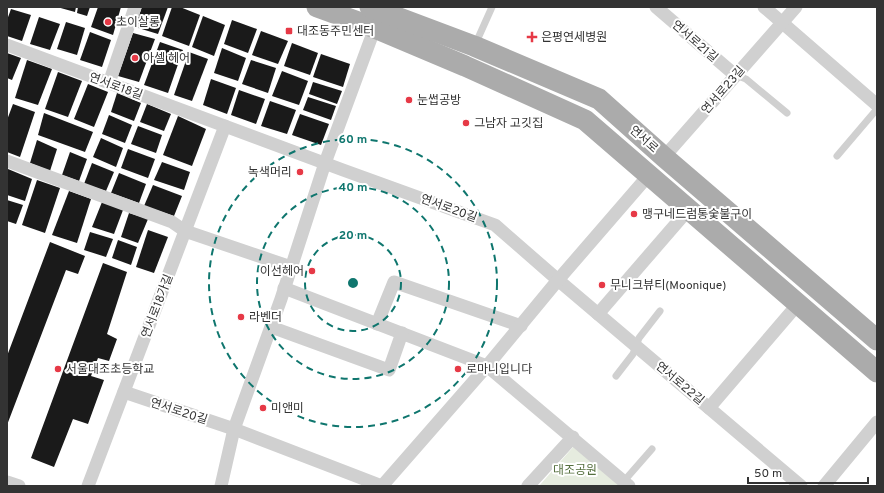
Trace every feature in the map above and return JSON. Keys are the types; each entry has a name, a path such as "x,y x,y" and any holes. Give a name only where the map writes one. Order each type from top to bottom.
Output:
{"main road":[{"name":"연서로","path":"317,7 378,13 474,46 599,99 664,157 877,340"},
{"name":"연서로","path":"378,13 465,66 585,120 648,176 877,372"}],"street":[{"path":"109,84 135,7"},
{"name":"연서로21길","path":"656,7 735,76"},
{"path":"764,7 877,105"},
{"name":"연서로23길","path":"664,157 781,22 796,7"},
{"path":"221,486 234,429 378,13"},
{"name":"연서로18길","path":"7,45 225,126"},
{"name":"연서로20길","path":"225,126 495,225 558,280"},
{"name":"연서로18가길","path":"88,486 225,126"},
{"path":"7,161 172,222 185,231 291,267"},
{"path":"382,486 488,366 558,280 648,176"},
{"path":"598,314 688,210"},
{"name":"연서로22길","path":"558,280 801,486"},
{"path":"377,324 394,282 521,326"},
{"path":"284,288 488,366 627,484"},
{"path":"709,408 798,304"},
{"path":"270,327 388,370 402,333"},
{"name":"연서로20길","path":"124,392 234,429 382,486"},
{"path":"824,486 877,422"},
{"path":"528,486 573,437"},
{"path":"7,482 19,486"}],"lane":[{"path":"474,46 492,7"},
{"path":"735,76 746,79 787,113"},
{"path":"837,156 877,108"},
{"path":"616,376 633,354 637,347 639,338 660,311"},
{"path":"627,484 652,449"}],"green space":[{"name":"대조공원","path":"574,446 620,486 539,486"}],"building":[{"path":"57,7 76,7 75,12"},
{"path":"78,7 90,7 87,16 77,13"},
{"path":"98,7 121,7 113,35 91,27"},
{"path":"142,7 168,7 158,34 135,27"},
{"path":"172,7 180,7 200,15 189,46 162,36"},
{"path":"11,9 31,15 22,41 7,36 7,20"},
{"path":"203,16 225,25 214,56 192,47"},
{"path":"39,17 60,24 50,50 30,44"},
{"path":"232,20 257,29 248,53 224,44"},
{"path":"66,22 85,28 77,55 57,49"},
{"path":"261,31 288,41 278,64 252,55"},
{"path":"90,32 111,40 102,67 80,60"},
{"path":"133,33 155,39 139,82 118,76"},
{"path":"160,42 183,50 168,93 144,85"},
{"path":"292,43 318,53 310,75 284,66"},
{"path":"222,48 246,58 238,81 214,73"},
{"path":"189,52 208,59 192,101 174,95"},
{"path":"7,53 21,58 12,80 7,78"},
{"path":"321,54 350,64 343,87 313,77"},
{"path":"27,60 52,69 38,105 15,98"},
{"path":"251,60 276,68 268,93 242,84"},
{"path":"282,71 308,81 299,105 272,96"},
{"path":"58,72 82,81 68,117 45,109"},
{"path":"211,79 236,88 227,114 203,105"},
{"path":"313,82 342,91 337,104 309,94"},
{"path":"88,84 108,92 94,127 74,119"},
{"path":"239,90 265,99 256,124 231,115"},
{"path":"117,93 141,103 134,121 111,112"},
{"path":"308,97 336,106 331,120 303,110"},
{"path":"270,101 296,110 287,134 261,126"},
{"path":"13,104 35,112 20,157 7,152 7,120"},
{"path":"147,104 171,114 164,131 140,122"},
{"path":"44,113 93,132 85,152 38,135"},
{"path":"300,114 329,124 321,145 292,135"},
{"path":"109,115 132,125 125,143 102,134"},
{"path":"178,116 206,129 192,166 163,155"},
{"path":"138,126 162,135 156,153 131,144"},
{"path":"101,138 123,148 116,167 93,157"},
{"path":"37,140 57,149 50,171 30,163"},
{"path":"128,149 155,159 148,178 121,168"},
{"path":"70,152 87,159 79,181 62,175"},
{"path":"162,162 190,172 184,190 154,180"},
{"path":"92,163 114,172 106,191 84,184"},
{"path":"8,169 32,179 25,201 7,195"},
{"path":"119,173 146,184 139,203 111,193"},
{"path":"37,180 60,188 45,233 22,225"},
{"path":"153,185 182,196 174,216 144,206"},
{"path":"69,191 91,199 77,243 52,235"},
{"path":"7,200 23,205 16,224 7,221"},
{"path":"102,202 123,210 114,234 92,227"},
{"path":"129,213 148,219 138,243 121,237"},
{"path":"148,230 168,237 154,273 136,267"},
{"path":"90,232 113,239 106,257 84,250"},
{"path":"118,240 137,247 131,265 112,258"},
{"path":"50,242 85,256 78,274 66,270 7,425 7,356"},
{"path":"103,263 127,272 107,334 117,339 109,361 98,358 91,376 104,380 88,424 73,419 54,467 31,458"}],"place":[{"name":"초이살롱","path":"108,22"},
{"name":"대조동주민센터","path":"289,31"},
{"name":"은평연세병원","path":"532,37"},
{"name":"아셀 헤어","path":"135,58"},
{"name":"눈썹공방","path":"409,100"},
{"name":"그남자 고깃집","path":"466,123"},
{"name":"녹색머리","path":"300,172"},
{"name":"맹구네드럼통숯불구이","path":"634,214"},
{"name":"이선헤어","path":"312,271"},
{"name":"무니크뷰티(Moonique)","path":"602,285"},
{"name":"라벤더","path":"241,317"},
{"name":"서울대조초등학교","path":"58,369"},
{"name":"로마니입니다","path":"458,369"},
{"name":"미앤미","path":"263,408"}]}
